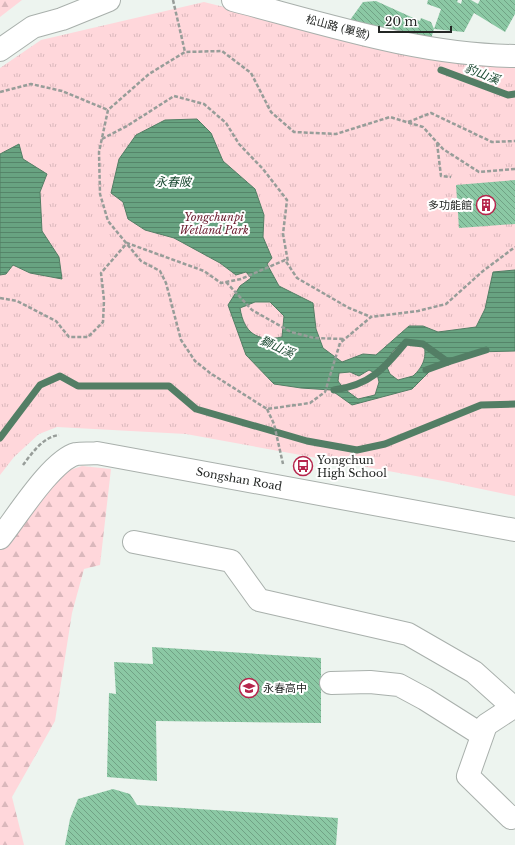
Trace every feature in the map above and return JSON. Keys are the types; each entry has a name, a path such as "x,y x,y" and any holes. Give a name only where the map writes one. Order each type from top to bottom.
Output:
{"street":[{"path":"0,50 33,27 62,19 109,0"},
{"name":"松山路 (單號)","path":"233,0 400,44 493,56 515,56"},
{"name":"Songshan Road","path":"0,538 50,473 61,463 75,454 98,453 515,530"},
{"path":"134,542 231,561 259,600 408,634 474,672 514,706 486,725 468,776 511,818 515,816"},
{"path":"331,683 370,682 399,685 426,699 482,735"}],"path":[{"path":"173,0 185,52"},
{"path":"282,458 274,424 267,409 210,373 195,361 181,340 166,283 160,271 141,261 108,221 100,194 100,152 108,110 149,74 185,52 222,51 251,73 271,112 294,132 336,134 390,117 423,127 443,149 479,172 515,169"},
{"path":"0,92 31,84 62,92 108,110"},
{"path":"102,139 127,126 174,96 204,104 226,123 239,144 263,169 287,200 282,234 288,265"},
{"path":"408,122 431,112 492,142 515,141"},
{"path":"437,142 441,176 451,177"},
{"path":"127,243 204,271 221,283 241,279 285,260 297,278 349,308 371,317 418,311 446,304 515,247"},
{"path":"0,298 17,301 56,321 69,337 88,337 103,322 104,300 101,273 127,243"},
{"path":"226,282 252,310 290,332 314,338 344,339"},
{"path":"267,409 310,403 326,392 340,343 371,317"}],"green space":[{"path":"0,0 22,0 0,17"},
{"name":"Yongchunpi Wetland Park","path":"204,2 426,57 515,64 515,496 443,481 186,434 57,427 39,434 14,457 0,475 0,68 41,40"},
{"path":"82,466 111,469 100,565 84,569 72,613 55,721 12,797 24,845 0,845 0,546 55,475"}],"water":[{"name":"永春陂","path":"197,119 211,133 223,161 255,189 264,215 263,237 272,258 267,264 279,286 313,303 316,329 323,348 342,362 363,354 376,355 409,326 423,326 438,332 476,327 485,309 493,272 515,270 515,351 476,352 437,364 412,389 352,405 331,390 274,384 246,355 228,305 240,286 251,278 246,272 236,275 220,263 174,238 145,230 128,219 123,202 111,193 119,159 136,135 165,120","holes":["255,302 270,302 284,316 282,337 259,337 248,329 242,317 240,308","409,340 423,342 425,357 422,365 413,376 398,380 390,374 386,365 394,350","369,370 377,374 379,382 375,395 358,399 343,388 338,381 339,373 350,372 359,376"]},
{"path":"19,144 23,159 47,174 40,192 42,231 59,257 62,279 30,273 13,265 6,274 0,275 0,154"}],"building":[{"path":"428,0 458,0 457,2 461,4 462,0 471,0 478,4 480,0 515,0 515,14 505,32 474,13 464,32 434,29 441,9 427,4"},
{"path":"376,1 420,21 421,18 431,22 434,29 430,42 350,20 363,2"},
{"name":"多功能館","path":"515,180 515,224 459,228 456,185"},
{"path":"152,647 321,658 321,723 156,721 157,781 107,777 109,693 116,694 114,662 153,664"},
{"path":"113,789 130,794 137,805 338,818 336,845 65,845 70,819 78,799"}],"waterway":[{"name":"豹山溪","path":"441,70 508,95 515,94"},
{"name":"獅山溪","path":"334,390 347,388 367,380 383,368 406,342 423,344 448,362 486,350"},
{"name":"獅山溪","path":"426,370 448,362"},
{"path":"0,438 40,385 60,376 78,386 169,386 196,409 307,441 357,450 385,444 481,405 515,404"}],"place":[{"name":"多功能館","path":"486,205"},
{"name":"Yongchun High School","path":"303,466"},
{"name":"永春高中","path":"249,688"}]}
